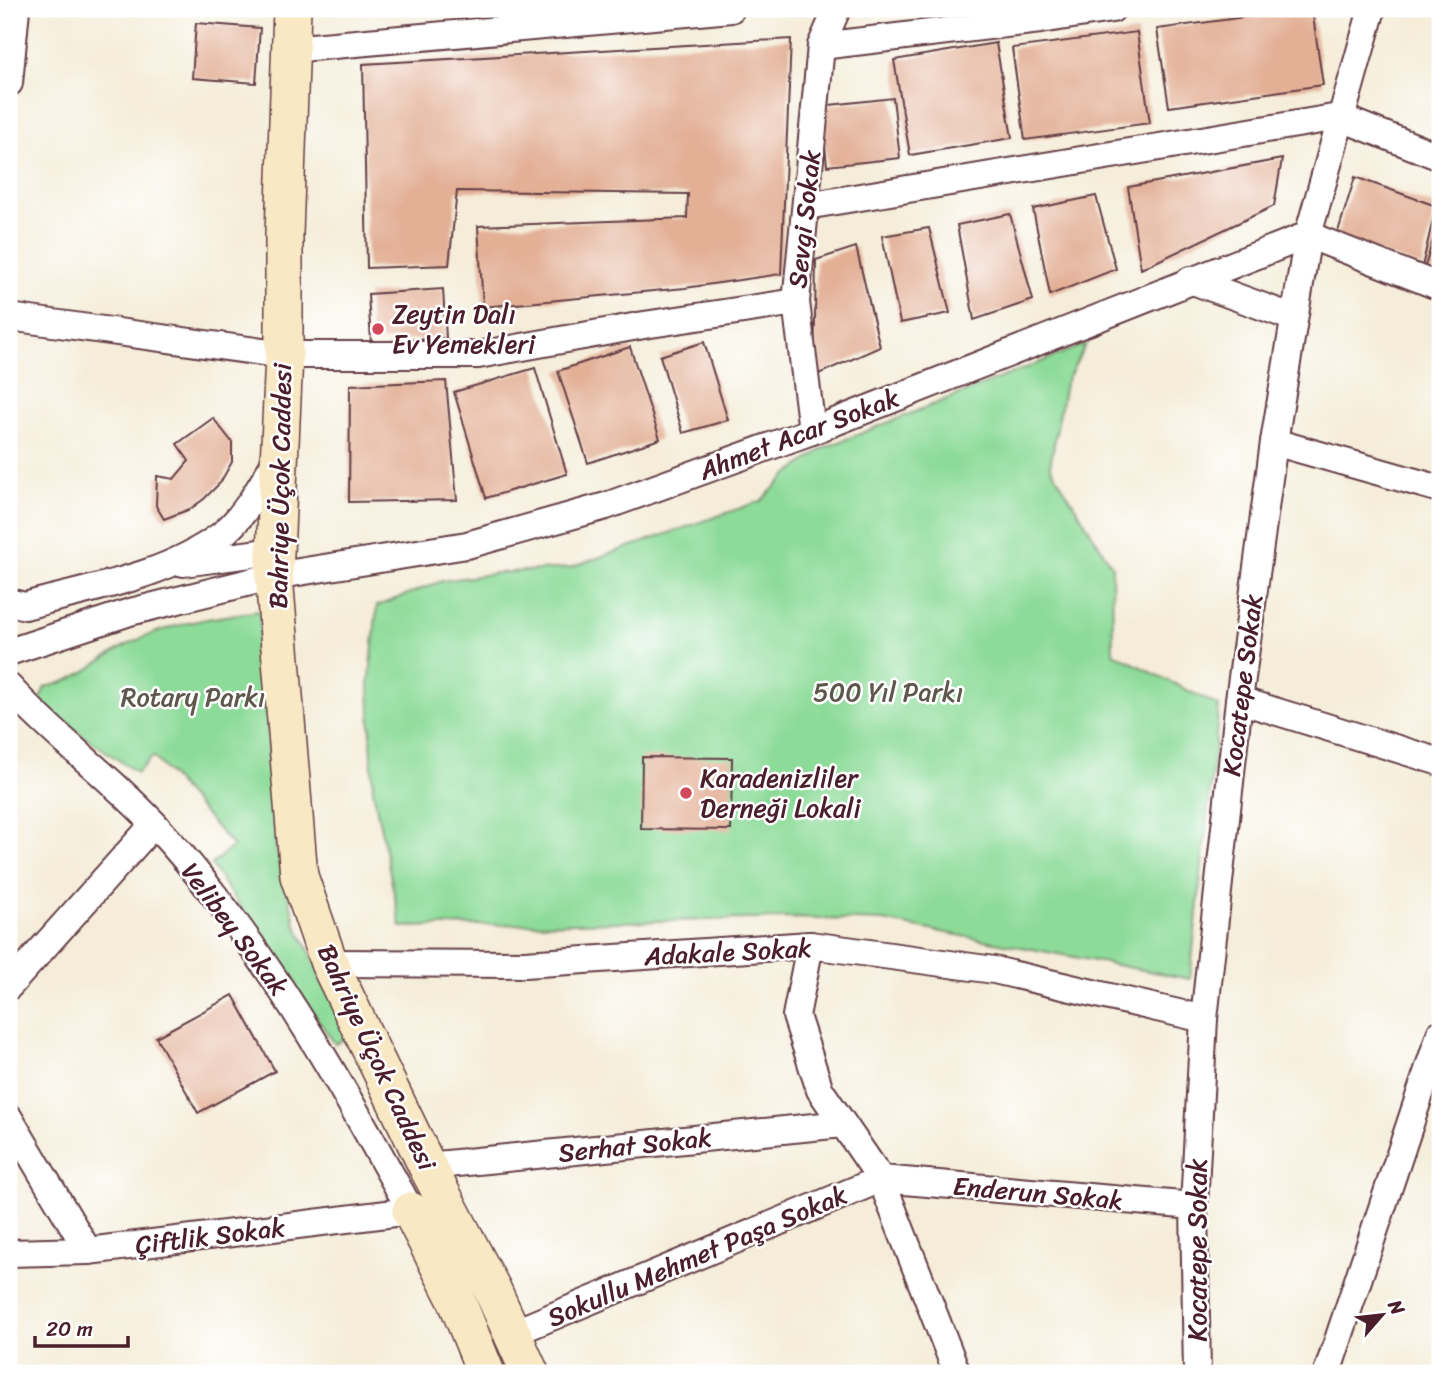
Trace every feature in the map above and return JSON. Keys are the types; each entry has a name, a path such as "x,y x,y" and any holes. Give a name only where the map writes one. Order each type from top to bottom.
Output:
{"street":[{"name":"Bahriye Üçok Caddesi","path":"292,9 284,355 274,563 299,876 329,963 427,1166 513,1333 530,1373"},
{"path":"290,49 731,9"},
{"name":"Sevgi Sokak","path":"812,431 796,302 821,46 837,9"},
{"path":"821,46 1112,9"},
{"name":"Kocatepe Sokak","path":"1197,1373 1195,1206 1204,1019 1239,699 1274,442 1308,235 1339,117 1372,9"},
{"path":"9,83 13,17"},
{"path":"806,206 1339,117 1440,157"},
{"path":"1308,235 1440,287"},
{"name":"Ahmet Acar Sokak","path":"274,563 467,545 606,506 812,431 1308,235"},
{"path":"1190,280 1294,318"},
{"path":"9,317 284,355 478,355 644,325 796,302"},
{"path":"1274,442 1440,488"},
{"path":"171,565 221,535 248,505 277,459"},
{"path":"14,607 171,565 274,563"},
{"path":"9,652 274,563"},
{"name":"Velibey Sokak","path":"9,687 30,711 154,824 212,891 326,1057 411,1211"},
{"path":"1239,699 1440,762"},
{"path":"9,986 154,824"},
{"path":"810,945 796,1016 820,1090 881,1180 957,1373"},
{"name":"Adakale Sokak","path":"329,963 525,964 810,945 994,970 1204,1019"},
{"path":"1326,1373 1440,1034"},
{"path":"9,1118 89,1251"},
{"name":"Serhat Sokak","path":"427,1166 843,1124"},
{"name":"Enderun Sokak","path":"881,1180 1195,1206"},
{"name":"Sokullu Mehmet Paşa Sokak","path":"513,1333 881,1180"},
{"name":"Bahriye Üçok Caddesi","path":"411,1211 456,1298 486,1373"},
{"name":"Çiftlik Sokak","path":"9,1253 89,1251 411,1211"}],"green space":[{"name":"500 Yıl Parkı","path":"1086,344 1065,384 1050,466 1112,566 1113,653 1219,706 1190,979 883,921 792,918 401,927 373,791 369,685 377,606 442,581 497,573 569,568 761,501 787,475 824,448"},
{"name":"Rotary Parkı","path":"259,611 276,848 296,925 352,1035 335,1044 211,865 233,846 153,756 137,773 38,704 45,687 78,675 143,637 192,622"}],"building":[{"path":"1312,9 1323,85 1169,107 1157,29"},
{"path":"196,23 260,28 256,83 192,78"},
{"path":"1137,32 1150,123 1025,140 1012,48"},
{"path":"791,39 781,274 685,288 483,307 478,226 687,218 688,194 457,191 449,265 367,268 363,64"},
{"path":"996,43 1012,138 910,155 894,60"},
{"path":"893,98 900,158 827,166 821,106"},
{"path":"1282,159 1274,206 1141,269 1128,187"},
{"path":"1355,177 1436,206 1422,267 1336,238"},
{"path":"1096,196 1116,269 1050,295 1033,209"},
{"path":"1010,214 1033,300 974,320 957,225"},
{"path":"1440,216 1440,275 1424,270"},
{"path":"929,228 950,313 900,323 882,236"},
{"path":"856,247 880,347 814,376 816,260"},
{"path":"443,289 446,338 371,342 368,294"},
{"path":"704,342 728,420 683,433 660,356"},
{"path":"630,347 660,439 588,463 558,371"},
{"path":"535,368 567,474 486,498 454,392"},
{"path":"446,381 457,500 349,502 350,385"},
{"path":"213,418 232,442 232,462 220,483 204,499 190,509 164,519 156,506 157,476 174,479 189,461 177,444"},
{"name":"Karadenizliler Derneği Lokali","path":"642,757 732,758 731,830 641,829"},
{"path":"233,995 275,1071 198,1113 156,1037"}],"place":[{"name":"Zeytin Dalı Ev Yemekleri","path":"378,329"},
{"name":"Karadenizliler Derneği Lokali","path":"686,793"}]}
